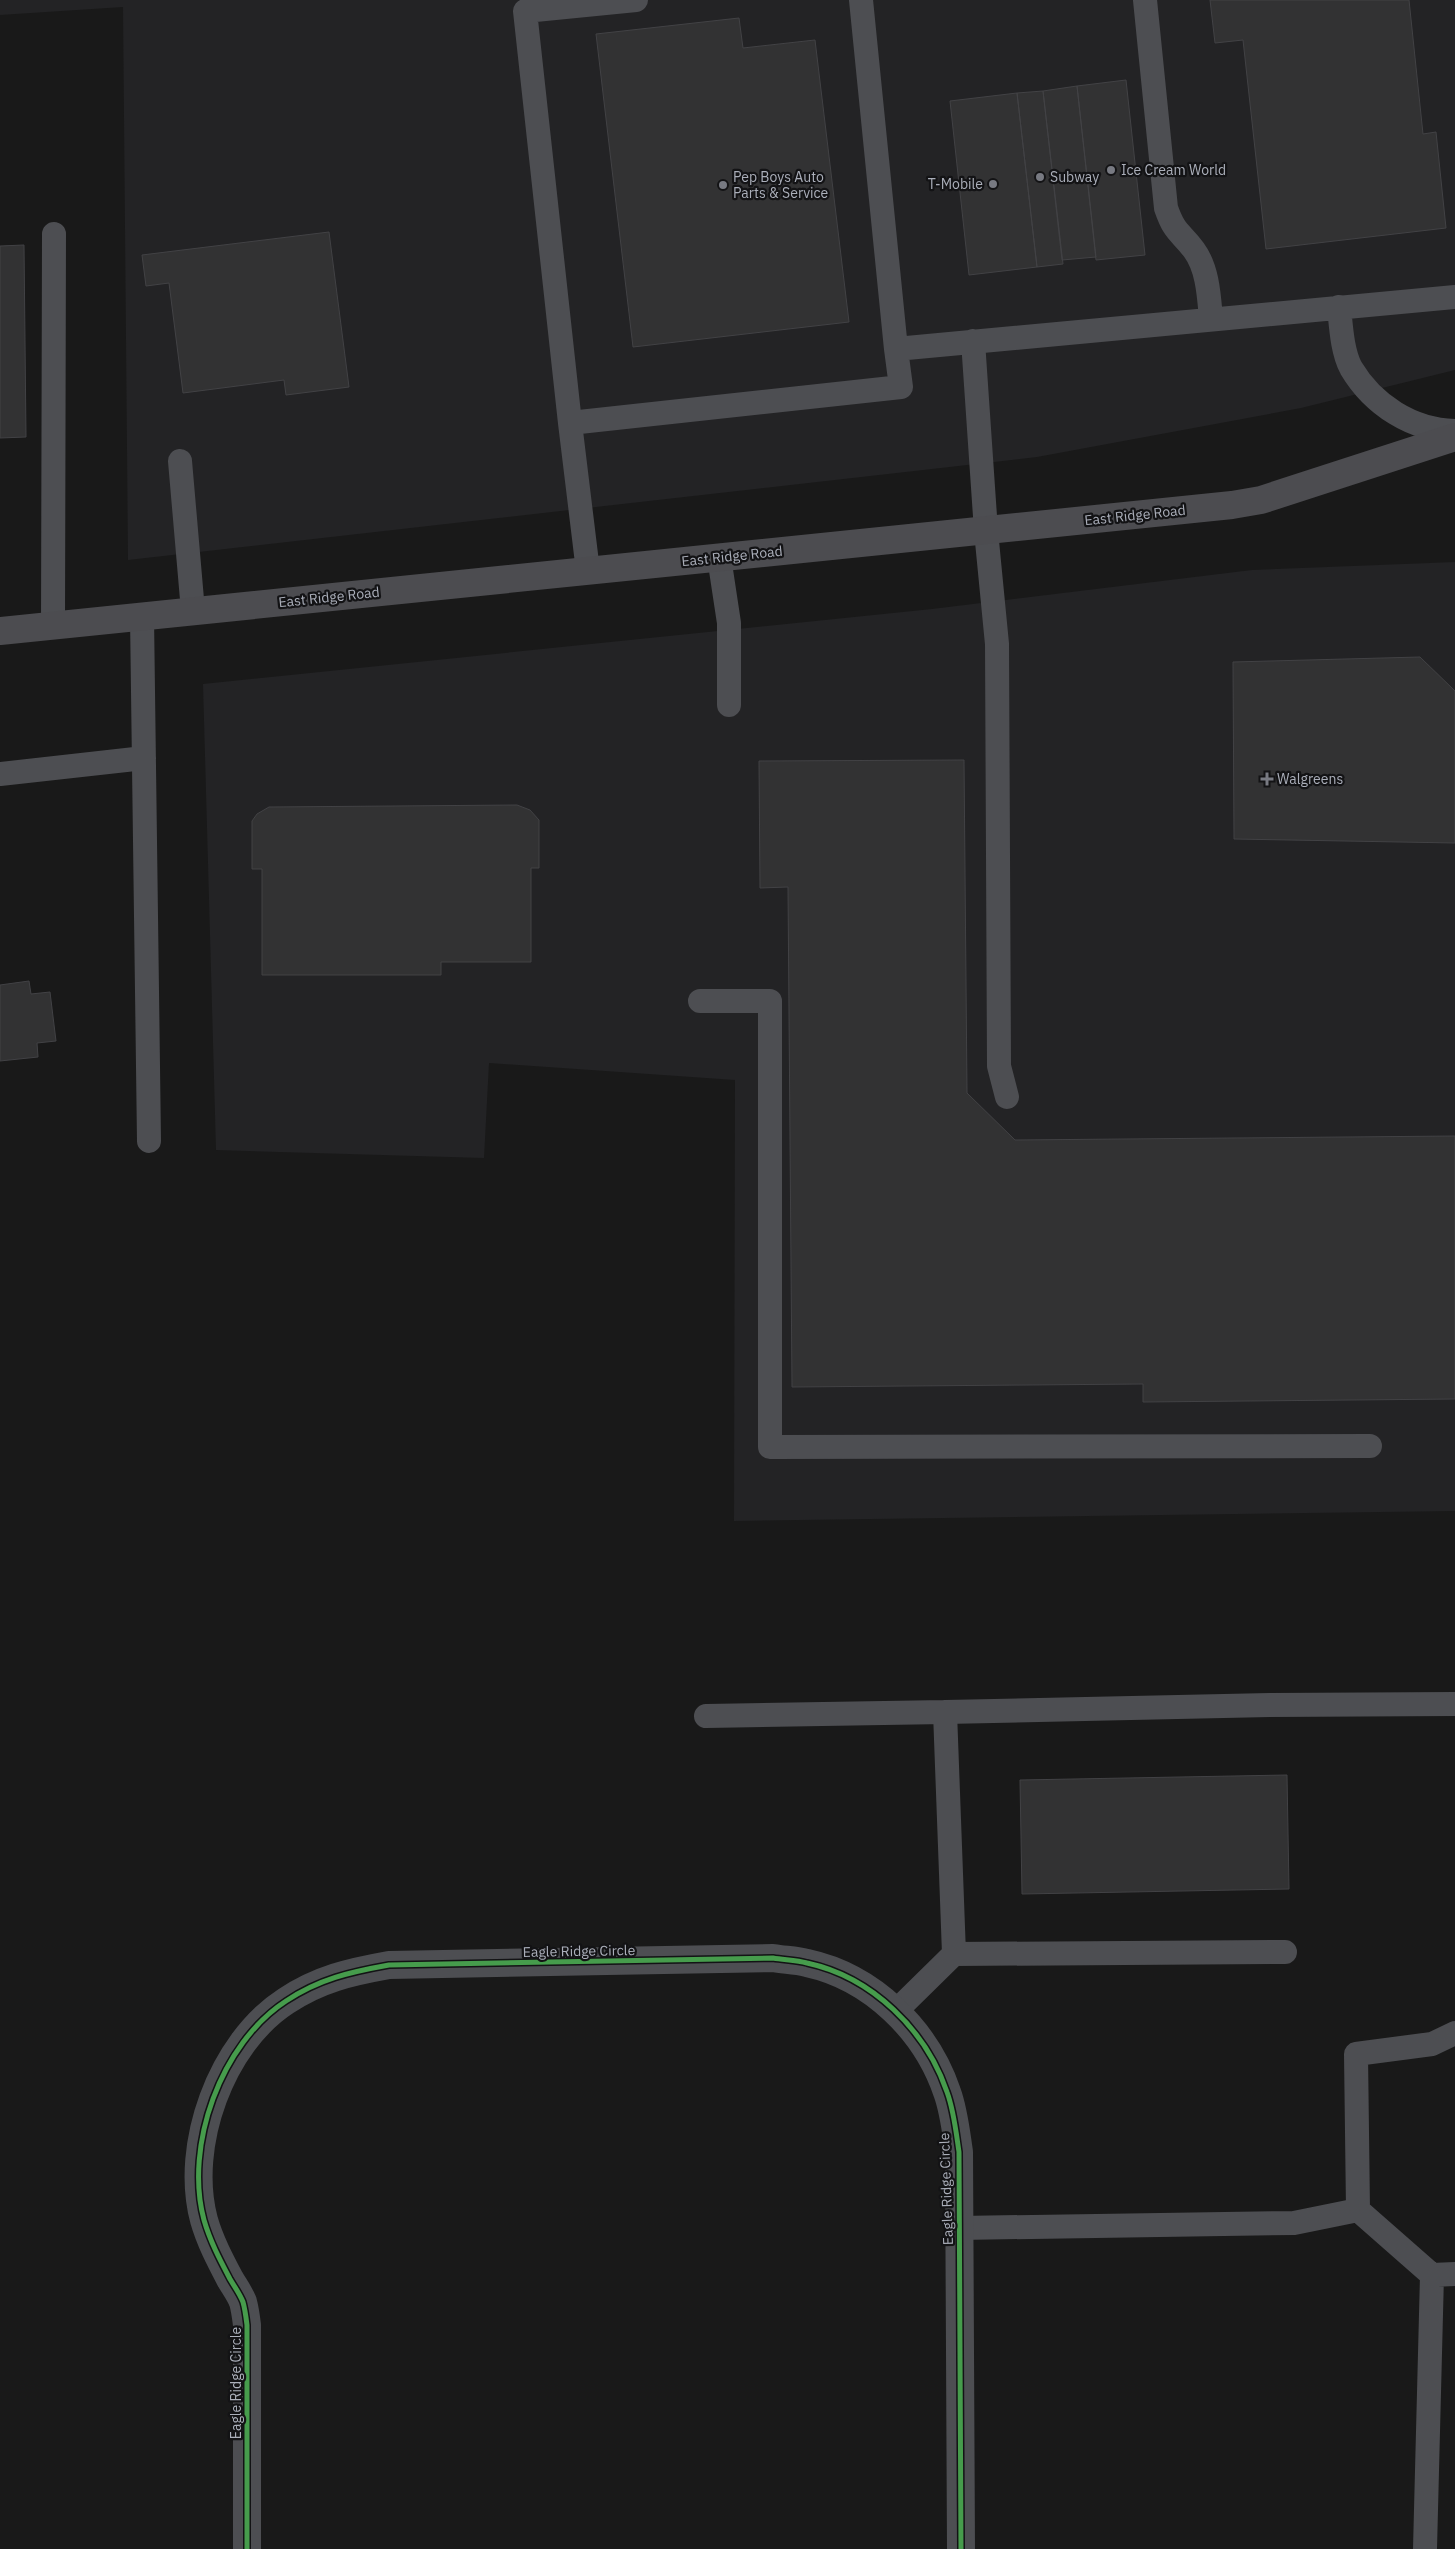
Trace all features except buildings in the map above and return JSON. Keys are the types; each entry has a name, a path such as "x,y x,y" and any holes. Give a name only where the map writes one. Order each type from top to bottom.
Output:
{"main road":[{"name":"East Ridge Road","path":"0,631 1242,504 1270,497 1455,437"}],"street":[{"name":"Eagle Ridge Circle","path":"247,2549 247,2325 243,2302 214,2249 204,2219 200,2187 200,2148 207,2114 221,2081 238,2050 261,2021 284,2002 311,1986 343,1973 388,1965 773,1958 808,1963 836,1972 868,1990 896,2011 920,2038 935,2062 947,2092 959,2152 961,2549"}],"lane":[{"path":"588,571 570,423 526,11 636,0"},
{"path":"570,423 901,386 861,0"},
{"path":"1145,0 1166,208 1172,226 1194,250 1202,264 1209,295 1211,320"},
{"path":"53,625 54,234"},
{"path":"896,349 1455,296"},
{"path":"1339,307 1343,338 1350,366 1370,394 1400,417 1435,430 1455,430"},
{"path":"973,341 986,531 997,644 999,1066 1007,1097"},
{"path":"180,461 193,611"},
{"path":"719,557 729,623 729,705"},
{"path":"142,616 149,1141"},
{"path":"0,774 144,758"},
{"path":"700,1002 770,1001 770,1447 1370,1446"},
{"path":"706,1716 1270,1704 1455,1704"},
{"path":"945,1712 954,1954"},
{"path":"896,2011 954,1954 1285,1952"},
{"path":"1358,2210 1356,2054 1432,2044 1455,2033"},
{"path":"959,2228 1294,2223 1358,2210 1443,2275 1425,2549"}],"shaded area":[{"path":"0,0 1455,0 1455,370 1301,408 1037,457 128,560 123,7 0,15"},
{"path":"1455,562 1455,1511 734,1521 735,1080 489,1063 484,1158 216,1150 203,684 932,609 1252,570"}],"cycle path":[{"path":"247,2549 247,2325 243,2302 216,2250 204,2220 199,2191 199,2160 204,2129 213,2098 226,2069 243,2043 263,2019 286,2001 311,1987 335,1977 389,1965 773,1958 803,1962 831,1970 853,1980 874,1994 894,2010 911,2028 938,2069 947,2092 959,2152 961,2549"}],"place":[{"name":"Ice Cream World","path":"1111,170"},
{"name":"Subway","path":"1040,177"},
{"name":"T-Mobile","path":"993,184"},
{"name":"Pep Boys Auto Parts & Service","path":"723,185"},
{"name":"Walgreens","path":"1267,779"}]}
